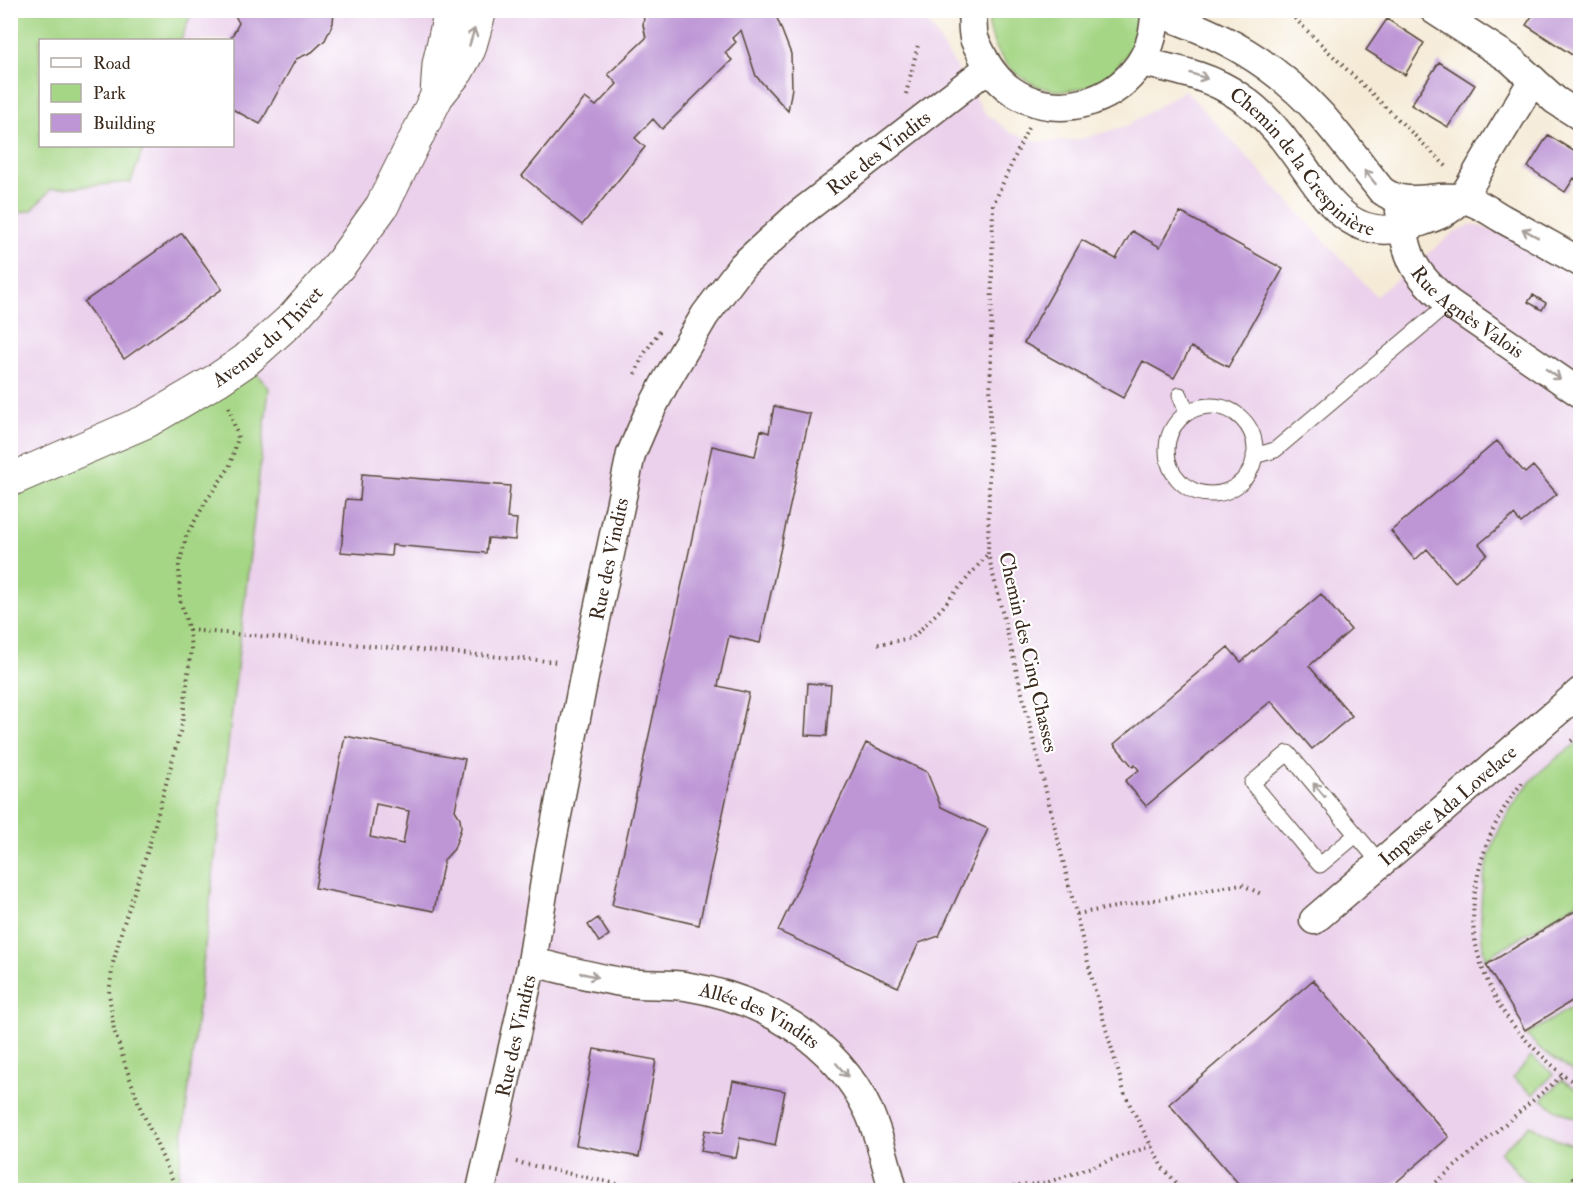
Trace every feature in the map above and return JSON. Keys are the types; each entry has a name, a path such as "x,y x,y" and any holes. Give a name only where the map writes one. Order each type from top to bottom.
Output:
{"main road":[{"name":"Avenue du Thivet","path":"436,96 439,64 451,10"},
{"name":"Avenue du Thivet","path":"10,480 147,421 245,361 294,316 342,262 382,206 436,96 457,71 469,49 480,10"}],"street":[{"path":"972,10 975,39 988,68 1002,83 1020,95 1039,103 1069,106 1097,100 1123,85 1142,62 1150,46 1155,11"},
{"path":"1434,10 1510,59 1555,100 1581,116"},
{"name":"Chemin de la Crespinière","path":"1155,11 1222,38 1270,67 1321,115 1381,190 1389,196 1399,200 1417,201 1461,198 1483,207 1581,262"},
{"name":"Chemin de la Crespinière","path":"1142,62 1195,74 1242,98 1271,125 1291,148 1332,205 1352,221 1376,230 1403,228 1444,213 1461,198"},
{"name":"Rue des Vindits","path":"481,1191 532,962 549,856 631,454 664,383 705,315 742,266 791,221 988,68"},
{"path":"1461,198 1533,81"},
{"name":"Rue Agnès Valois","path":"1399,200 1408,252 1416,271 1429,286 1449,303 1581,393"},
{"name":"Impasse Ada Lovelace","path":"1314,920 1581,692"},
{"name":"Allée des Vindits","path":"532,962 623,983 682,986 717,992 754,1005 802,1031 824,1050 848,1076 860,1096 879,1137 893,1191"}],"lane":[{"path":"1254,456 1275,450 1449,303"},
{"path":"1180,395 1187,413"},
{"path":"1214,406 1228,409 1240,416 1249,428 1254,441 1254,456 1250,470 1241,482 1230,489 1211,493 1192,490 1177,477 1168,460 1167,446 1170,433 1187,413 1200,407 1214,406"},
{"path":"1356,835 1320,864 1252,783 1288,753 1380,863"}],"path":[{"path":"1286,10 1452,172"},
{"path":"915,57 918,45"},
{"name":"Chemin des Cinq Chasses","path":"1039,103 993,206 988,555 1093,983 1125,1095 1162,1167 1183,1191"},
{"path":"177,1191 140,1107 127,1070 114,1030 109,993 113,963 122,929 148,850 182,724 191,650 189,630 180,600 179,566 186,537 206,501 229,468 238,438 231,411 217,380"},
{"path":"878,644 912,638 942,608 988,555"},
{"path":"189,630 566,663 586,667"},
{"path":"1563,746 1581,735"},
{"path":"1526,778 1509,800 1484,849 1477,879 1474,932 1485,971 1502,1010 1525,1040 1563,1075 1581,1086"},
{"path":"1077,914 1241,884 1263,896"},
{"path":"1427,1191 1563,1075"},
{"path":"983,1191 1046,1183 1151,1146"},
{"path":"1569,1191 1581,1157"},
{"path":"515,1162 644,1191"}],"shaded area":[{"path":"192,11 921,11 984,112 1011,133 1041,142 1077,140 1127,126 1185,90 1376,296 1452,234 1472,224 1501,233 1580,278 1580,1190 177,1190 269,388 11,480 11,214 32,210 50,189 131,182 144,147 234,147 234,39 181,39"}],"green space":[{"path":"11,10 192,11 181,39 39,39 39,147 144,147 131,182 51,189 32,210 11,214"},
{"path":"988,10 1138,11 1138,25 1127,55 1102,79 1080,89 1058,91 1037,86 1017,74 1002,58 992,36"},
{"path":"245,361 269,388 177,1190 11,1190 10,480"},
{"path":"1580,741 1580,901 1485,959 1481,910 1483,886 1487,863 1495,840 1518,798 1534,778"},
{"path":"1580,1002 1580,1076 1544,1052 1526,1035"},
{"path":"1531,1057 1554,1074 1533,1094 1513,1078"},
{"path":"1562,1080 1580,1091 1580,1120 1557,1110 1542,1100"},
{"path":"1530,1125 1555,1139 1578,1147 1562,1190 1533,1190 1500,1152"}],"building":[{"path":"232,10 334,10 333,23 325,40 312,52 296,59 260,124 234,110 234,39 231,39 239,23"},
{"path":"645,10 772,10 791,54 792,88 788,111 756,76 741,30 732,38 736,42 725,53 732,60 662,129 653,119 635,138 645,147 582,225 522,176 585,98 596,106 617,84 608,74 646,38 643,25"},
{"path":"1536,10 1570,10 1580,17 1580,60 1526,25"},
{"path":"1387,19 1424,43 1405,75 1366,50"},
{"path":"1439,62 1475,85 1448,127 1411,105"},
{"path":"1548,135 1580,155 1580,182 1574,178 1565,192 1528,167"},
{"path":"1180,212 1283,269 1228,367 1191,347 1174,378 1143,361 1123,398 1024,343 1082,240 1116,259 1132,231 1160,247"},
{"path":"182,233 222,289 124,359 84,302"},
{"path":"1533,295 1546,303 1542,310 1528,302"},
{"path":"774,406 810,414 760,643 729,636 718,686 749,693 699,925 612,905 712,446 755,456 761,430 769,433"},
{"path":"1497,441 1525,473 1533,466 1557,494 1521,523 1514,515 1479,544 1487,554 1455,582 1427,549 1415,560 1391,531"},
{"path":"362,474 510,486 507,518 517,519 515,540 488,538 486,553 392,545 391,556 341,552 346,499 360,500"},
{"path":"1321,594 1351,630 1309,666 1352,716 1312,749 1271,701 1146,806 1125,781 1139,770 1135,765 1133,767 1114,744 1228,647 1241,662"},
{"path":"808,683 831,685 827,736 805,735"},
{"path":"345,736 465,759 455,810 460,818 461,828 454,849 444,860 434,911 315,888","holes":["376,804 409,811 403,844 370,837"]},
{"path":"866,743 927,772 941,807 988,829 939,936 919,943 898,987 778,931"},
{"path":"1580,908 1580,996 1525,1030 1486,965"},
{"path":"598,918 609,935 599,942 588,925"},
{"path":"1313,980 1449,1137 1387,1190 1244,1190 1169,1104"},
{"path":"594,1049 656,1060 639,1157 576,1145"},
{"path":"733,1081 785,1091 775,1146 740,1138 736,1158 701,1151 705,1130 723,1133"}]}
